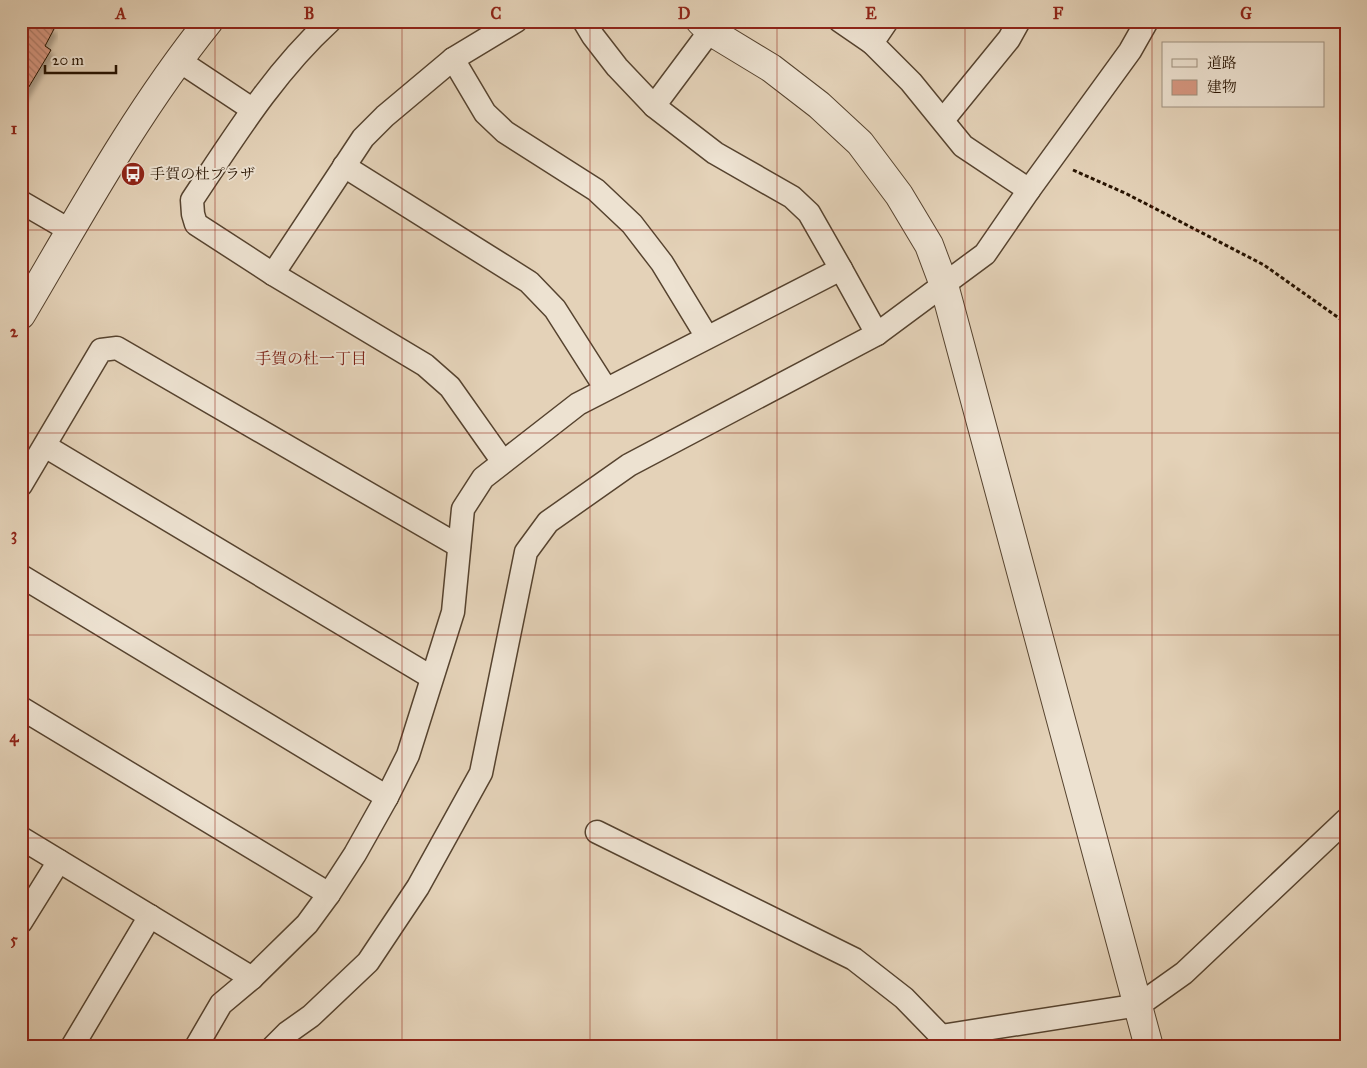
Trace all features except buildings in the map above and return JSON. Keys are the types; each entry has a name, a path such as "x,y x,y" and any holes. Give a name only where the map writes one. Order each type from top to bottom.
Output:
{"street":[{"path":"21,315 150,101 178,60 209,21"},
{"path":"330,21 311,38 252,109 192,200 196,224 273,274 425,365 450,387 503,462"},
{"path":"273,274 363,138 385,116 453,59 516,21"},
{"path":"584,21 617,67 654,106 715,153 792,197 809,213 878,334"},
{"path":"840,21 872,43 911,82 963,146 1029,190"},
{"path":"872,43 887,21"},
{"path":"943,120 1009,39 1019,21"},
{"path":"273,1047 287,1033 311,1016 368,962 418,887 481,773 526,552 548,522 629,465 878,334 985,254 1130,51 1147,21"},
{"path":"654,106 705,26 771,68 819,104 860,143 899,195 929,245 944,285 1149,1047"},
{"path":"453,59 485,113 505,132 596,190 632,224 662,263 706,337"},
{"path":"178,60 252,109"},
{"path":"344,166 529,282 556,309 606,389"},
{"path":"21,202 71,231"},
{"path":"196,1047 221,1004 252,978 307,924 355,854 387,797 408,755 431,676 453,612 463,509 483,478 578,404 841,268"},
{"path":"21,485 101,350 117,348 459,546"},
{"path":"45,446 431,676"},
{"path":"21,576 387,797"},
{"path":"21,708 329,894"},
{"path":"597,832 854,959 904,998 944,1041 1139,1005 1184,973 1346,820"},
{"path":"21,838 252,978"},
{"path":"21,922 58,861"},
{"path":"72,1047 150,916"}],"path":[{"path":"1051,160 1127,194 1264,265 1346,323"}],"place":[{"name":"手賀の杜プラザ","path":"133,174"}],"district":[{"name":"手賀の杜一丁目","path":"311,358"}]}
